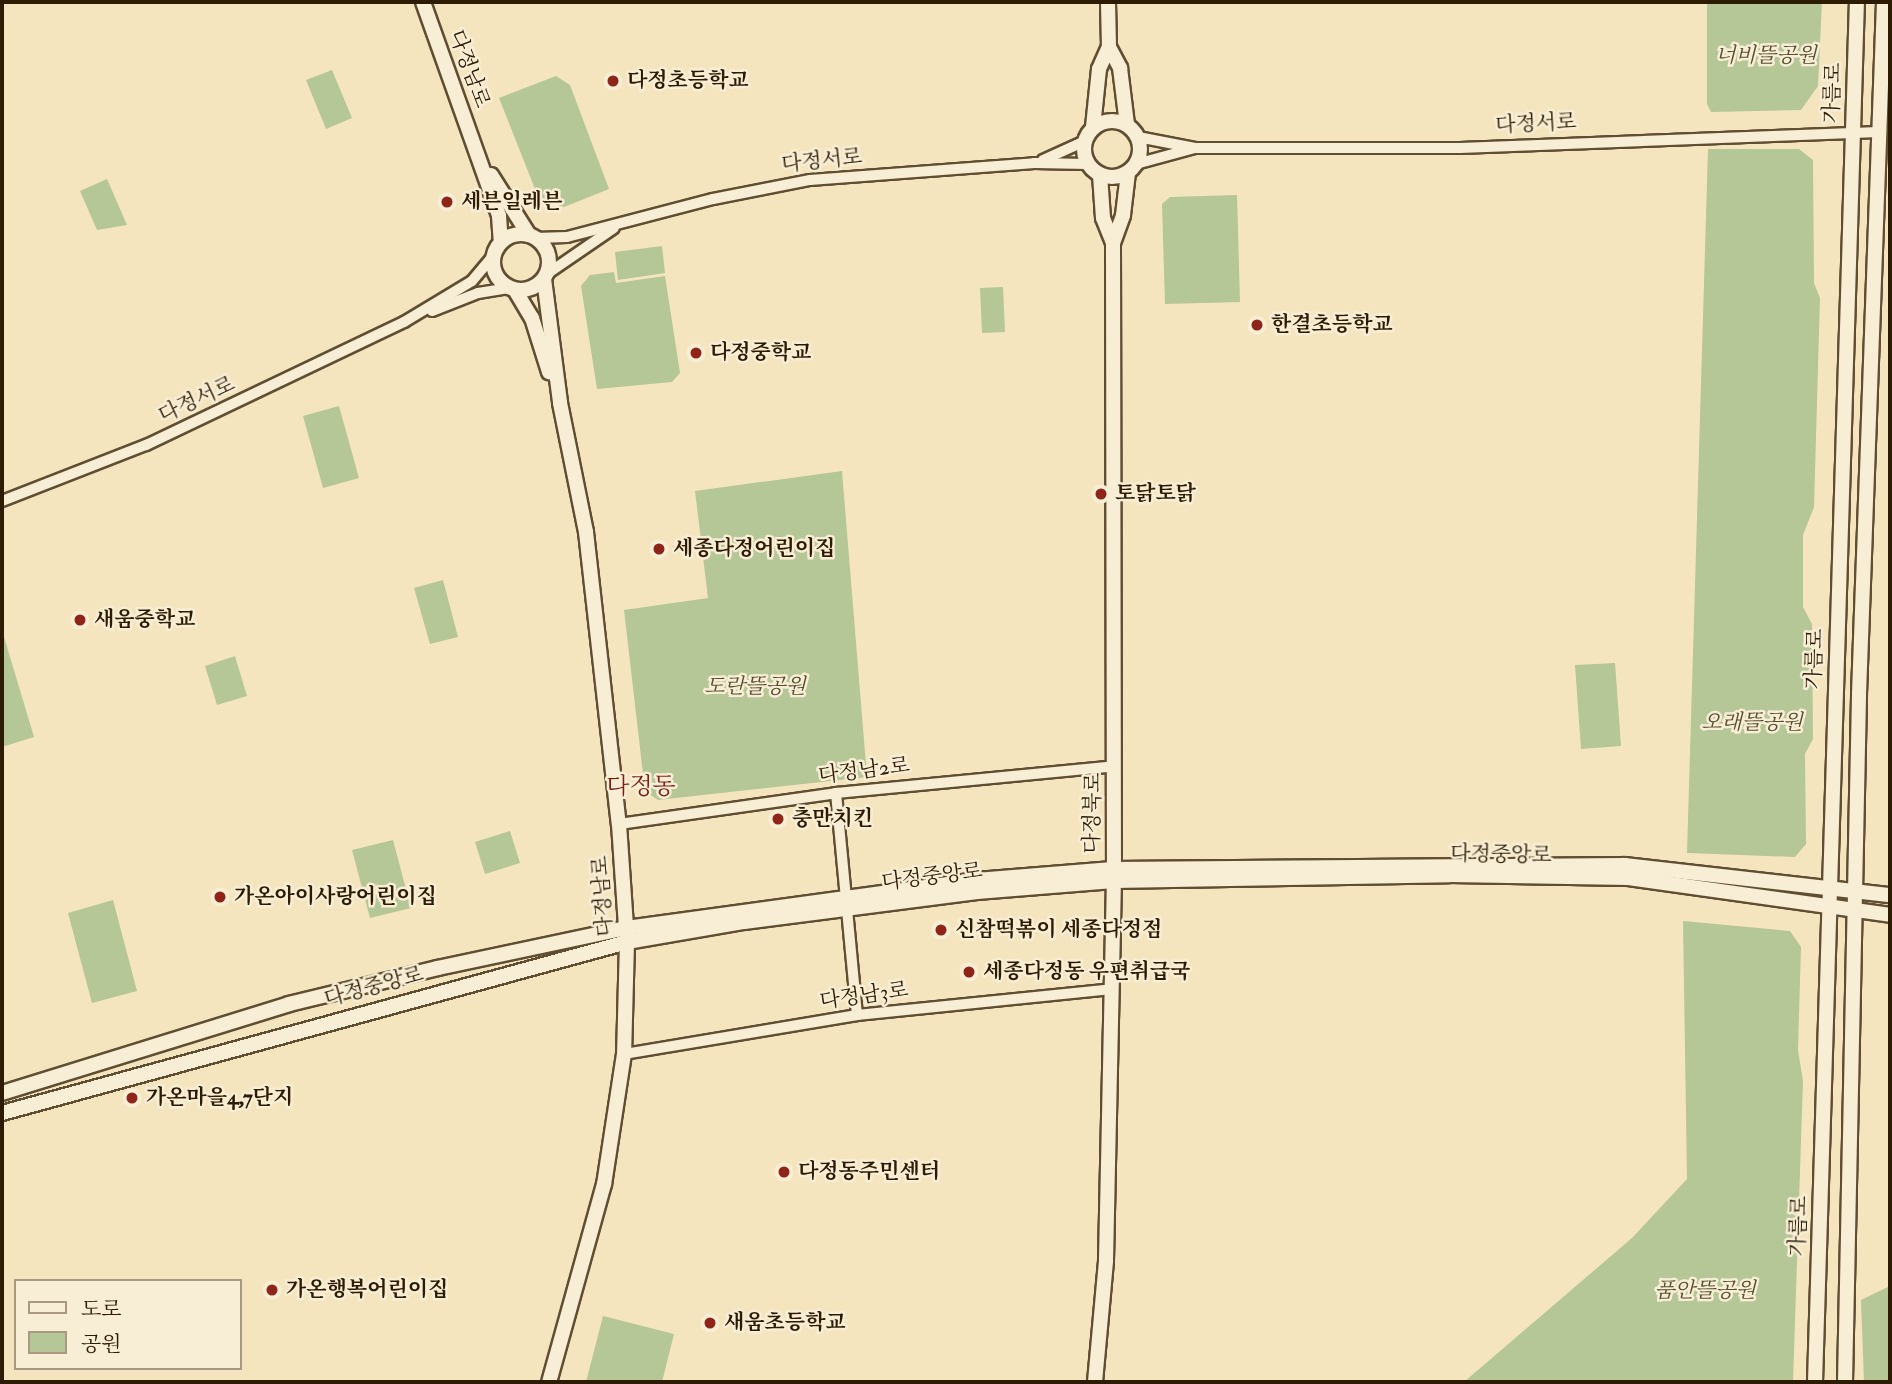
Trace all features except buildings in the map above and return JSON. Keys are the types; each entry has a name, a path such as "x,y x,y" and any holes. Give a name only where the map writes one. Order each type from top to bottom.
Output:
{"street":[{"name":"다정남로","path":"422,2 475,151"},
{"path":"1034,163 1085,141 1093,127 1099,69 1109,47 1108,2"},
{"name":"가름로","path":"1815,1382 1857,2"},
{"path":"1844,1382 1853,910 1885,132 1884,2"},
{"path":"1109,47 1120,68 1127,124 1138,137 1195,148"},
{"path":"1093,127 1110,120 1127,124"},
{"name":"다정서로","path":"1195,148 1460,148 1885,132"},
{"path":"1113,243 1123,215 1138,137"},
{"path":"1085,141 1088,164 1100,175 1103,218 1113,243"},
{"path":"1100,175 1132,169 1195,148"},
{"path":"475,151 532,237 548,254 545,276 560,403"},
{"path":"404,322 472,281 501,242 499,216 475,151"},
{"path":"1034,163 1088,164"},
{"name":"다정서로","path":"532,237 567,237 778,185 1034,163"},
{"path":"404,322 478,293 536,286 545,276 619,225"},
{"path":"501,242 519,234 532,237"},
{"name":"다정북로","path":"1095,1382 1106,1260 1114,875 1113,243"},
{"path":"493,256 499,280 512,289 531,318 560,403"},
{"name":"다정서로","path":"2,500 146,445 404,322"},
{"name":"다정남로","path":"549,1382 604,1184 624,1054 627,935 619,824 586,532 560,403"},
{"name":"다정남2로","path":"619,824 836,793 1115,766"},
{"path":"836,793 857,1015"},
{"name":"다정중앙로","path":"2,1093 289,1004 627,935 847,901 1114,875 1625,865 1831,885 1890,895"},
{"name":"다정중앙로","path":"1114,875 1628,878 1890,915"},
{"name":"다정중앙로","path":"2,1113 627,935"},
{"name":"다정남3로","path":"624,1054 857,1015 1112,989"}],"green space":[{"name":"너비뜰공원","path":"1707,2 1822,2 1818,86 1801,110 1711,112 1707,104"},
{"path":"332,70 352,118 326,129 306,80"},
{"path":"556,76 570,85 609,189 564,207 539,199 499,98"},
{"name":"오래뜰공원","path":"1708,149 1799,149 1813,160 1814,283 1820,298 1814,507 1803,535 1803,607 1812,624 1813,739 1805,754 1806,844 1795,857 1687,853"},
{"path":"107,179 127,225 97,230 80,191"},
{"path":"1237,195 1240,302 1165,304 1162,204 1170,197"},
{"path":"662,246 665,273 618,280 615,252"},
{"path":"614,272 616,283 665,276 680,373 672,382 597,389 581,286 590,275"},
{"path":"1003,287 1005,332 982,333 980,288"},
{"path":"339,406 359,478 323,488 303,416"},
{"name":"도란뜰공원","path":"842,471 867,777 658,800 645,791 624,610 708,598 695,491"},
{"path":"443,580 458,637 430,644 414,588"},
{"path":"2,630 34,737 2,747"},
{"path":"235,656 247,696 217,705 205,666"},
{"path":"1615,663 1621,746 1581,749 1575,665"},
{"path":"510,831 520,863 485,874 475,842"},
{"path":"393,840 411,908 370,918 352,850"},
{"path":"113,900 137,991 92,1003 68,913"},
{"name":"품안뜰공원","path":"1683,921 1790,931 1801,947 1798,1050 1803,1081 1793,1382 1464,1382 1632,1238 1687,1179"},
{"path":"1890,1286 1890,1382 1864,1382 1861,1300"},
{"path":"603,1316 674,1334 662,1382 586,1382"}],"place":[{"name":"다정초등학교","path":"613,81"},
{"name":"세븐일레븐","path":"447,202"},
{"name":"한결초등학교","path":"1257,325"},
{"name":"다정중학교","path":"696,353"},
{"name":"토닭토닭","path":"1101,494"},
{"name":"세종다정어린이집","path":"659,549"},
{"name":"새움중학교","path":"80,620"},
{"name":"충만치킨","path":"778,819"},
{"name":"가온아이사랑어린이집","path":"220,897"},
{"name":"신참떡볶이 세종다정점","path":"941,930"},
{"name":"세종다정동 우편취급국","path":"969,972"},
{"name":"가온마을4,7단지","path":"132,1098"},
{"name":"다정동주민센터","path":"784,1172"},
{"name":"가온행복어린이집","path":"272,1290"},
{"name":"새움초등학교","path":"710,1323"}],"district":[{"name":"다정동","path":"641,787"}]}
